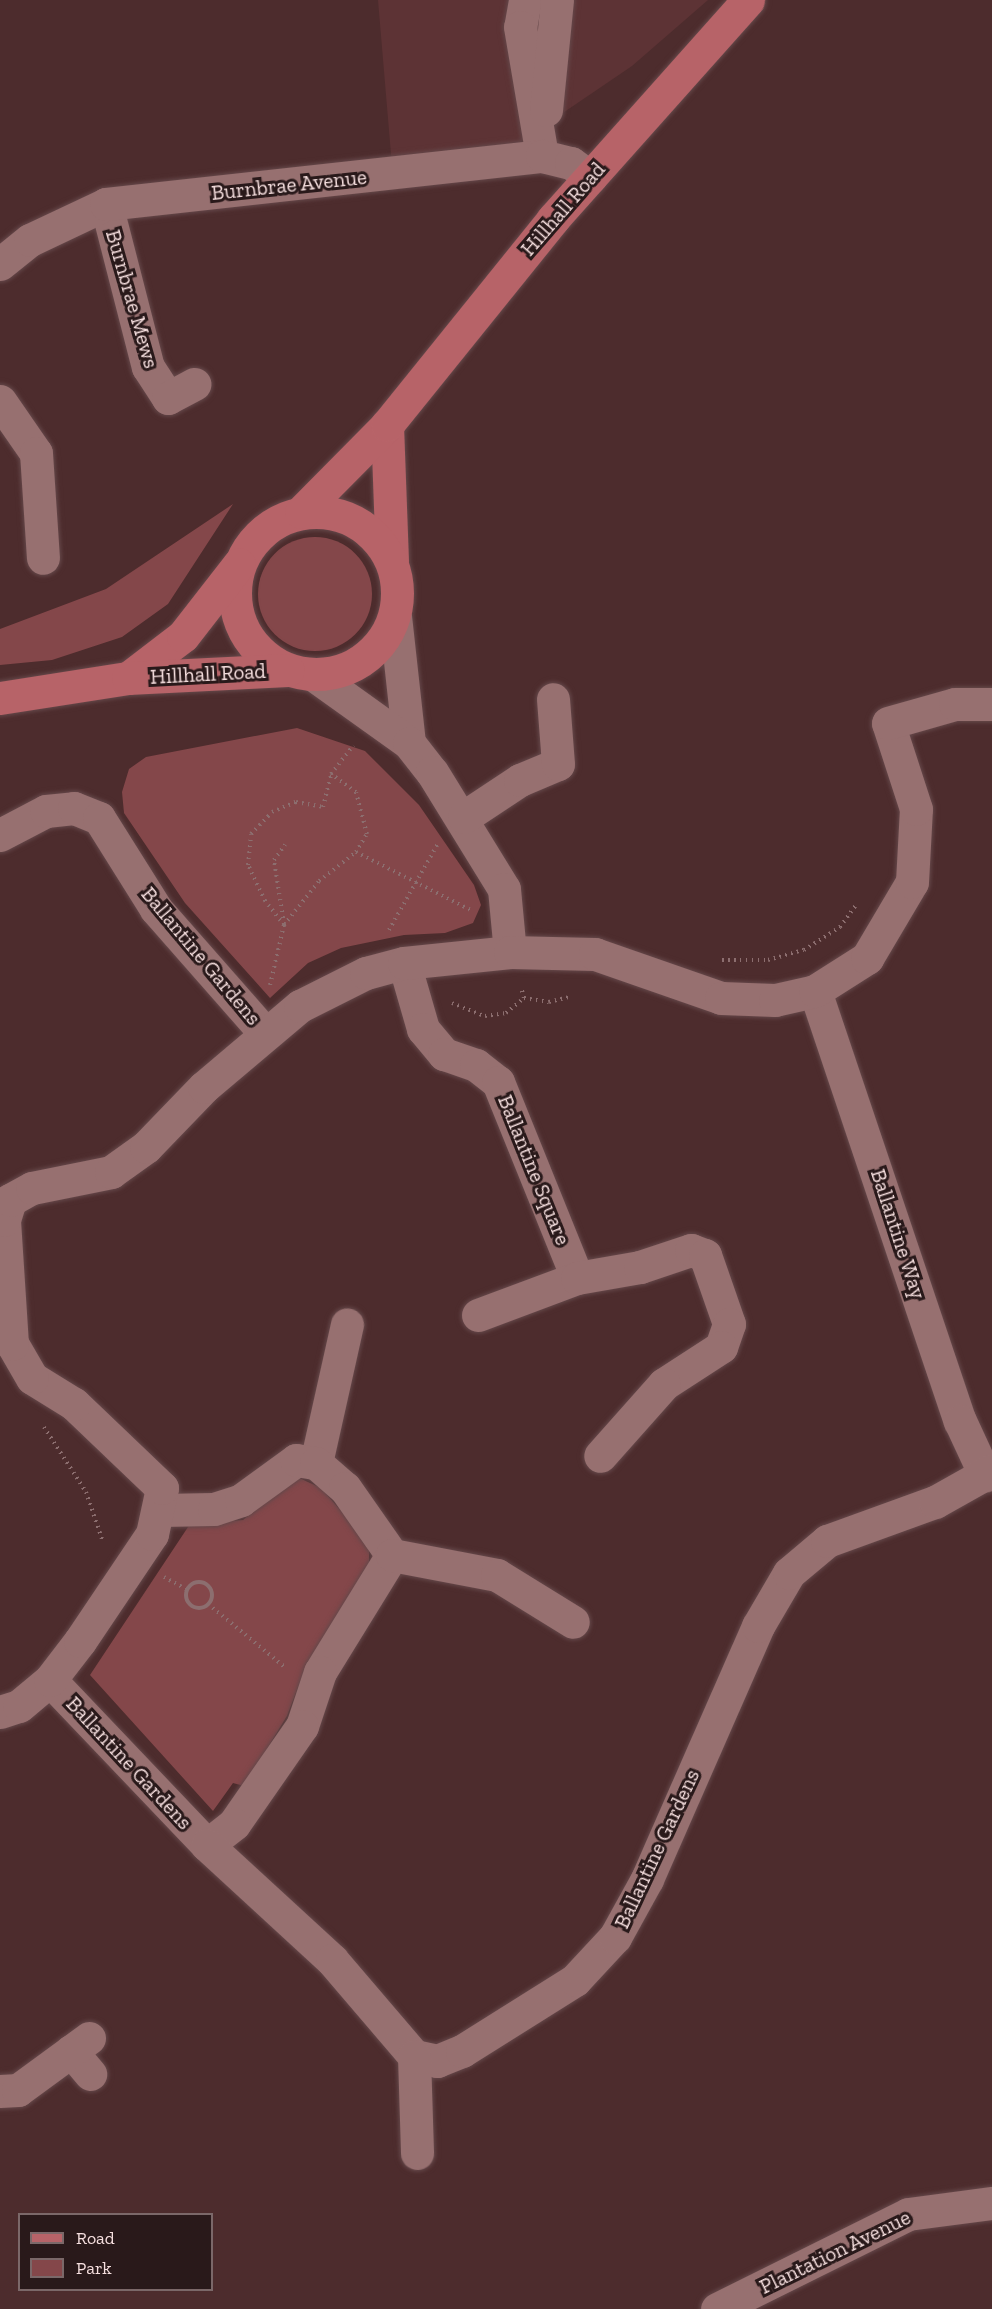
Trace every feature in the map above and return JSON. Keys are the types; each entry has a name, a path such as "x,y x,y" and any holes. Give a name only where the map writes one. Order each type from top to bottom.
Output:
{"main road":[{"name":"Hillhall Road","path":"301,512 387,425 590,177 748,0"},
{"path":"387,425 392,561 398,588 395,616 382,641 362,661 301,673 249,640 237,616 234,589 240,562 268,528 301,512 328,512 354,520 376,537 392,561"},
{"name":"Hillhall Road","path":"128,678 183,636 240,562"},
{"name":"Hillhall Road","path":"0,698 128,678 301,673"}],"street":[{"path":"525,0 520,27 542,156"},
{"path":"542,156 556,0"},
{"name":"Burnbrae Avenue","path":"0,264 30,240 106,204 542,156 571,163 590,177"},
{"name":"Burnbrae Mews","path":"106,204 148,367 168,398 194,384"},
{"path":"0,401 36,453 42,558"},
{"path":"395,616 409,743"},
{"path":"301,673 364,711 409,743 464,818 504,889 509,941"},
{"path":"464,818 520,780 558,764 553,699"},
{"path":"815,992 867,958 912,882 916,809 888,723 955,704 992,704"},
{"name":"Ballantine Gardens","path":"0,835 46,811 74,808 99,818 156,909 257,1024"},
{"name":"Ballantine Gardens","path":"0,1712 19,1706 50,1680 118,1586 152,1534 161,1510 162,1488 74,1404 32,1378 12,1344 4,1303 4,1220 10,1200 32,1188 111,1172 146,1147 257,1024 300,1006 366,973 404,963 509,941 595,954 722,998 775,1000 815,992"},
{"name":"Ballantine Square","path":"404,963 423,1029 444,1054 476,1065 498,1082 577,1278"},
{"name":"Ballantine Way","path":"815,992 960,1421 988,1472"},
{"path":"478,1315 577,1278 640,1267 691,1250 705,1255 729,1324 721,1347 664,1384 600,1456"},
{"path":"316,1463 347,1324"},
{"path":"161,1510 214,1509 241,1500 296,1461 316,1463 345,1488 392,1555 497,1575 573,1622"},
{"name":"Ballantine Gardens","path":"50,1680 207,1845 332,1960 414,2056 437,2061 462,2051 574,1980 615,1937 647,1879 758,1626 789,1573 827,1541 935,1502 988,1472"},
{"name":"Ballantine Gardens","path":"207,1845 234,1824 302,1726 320,1672 392,1555"},
{"path":"0,2091 18,2090 83,2054"},
{"path":"414,2056 417,2153"},
{"name":"Plantation Avenue","path":"717,2309 909,2214 992,2204"}],"path":[{"path":"284,925 265,901 248,865 250,834 272,812 296,802 323,807 331,774 356,743 364,711"},
{"path":"284,925 319,881 356,852 367,834 365,812 356,792 331,774"},
{"path":"366,973 448,828 464,818"},
{"path":"257,1024 268,991 284,925 274,860 285,845"},
{"path":"356,852 416,882 509,941 524,998"},
{"path":"710,958 768,960 804,950 840,927 857,903"},
{"path":"417,1007 449,1002 484,1016 506,1013 524,998 549,1002 569,997"},
{"path":"32,1378 27,1401 86,1492 118,1586"},
{"path":"208,1604 211,1592 206,1584 190,1586 189,1604 208,1604 315,1691"}],"shaded area":[{"path":"378,0 708,0 632,66 498,157 392,166"}],"green space":[{"path":"233,504 168,604 122,637 52,660 0,665 0,629 106,589"},
{"path":"315,537 337,541 356,553 368,572 372,594 368,616 356,635 337,647 315,651 293,647 274,635 262,616 258,594 262,572 274,553 293,541"},
{"path":"297,728 365,751 419,805 474,885 481,905 473,923 445,933 404,935 341,948 308,963 270,998 185,903 124,813 122,792 129,769 146,757"},
{"path":"295,1476 321,1488 369,1543 369,1572 308,1661 287,1716 244,1786 233,1783 213,1811 90,1675 190,1524 243,1520"}]}
